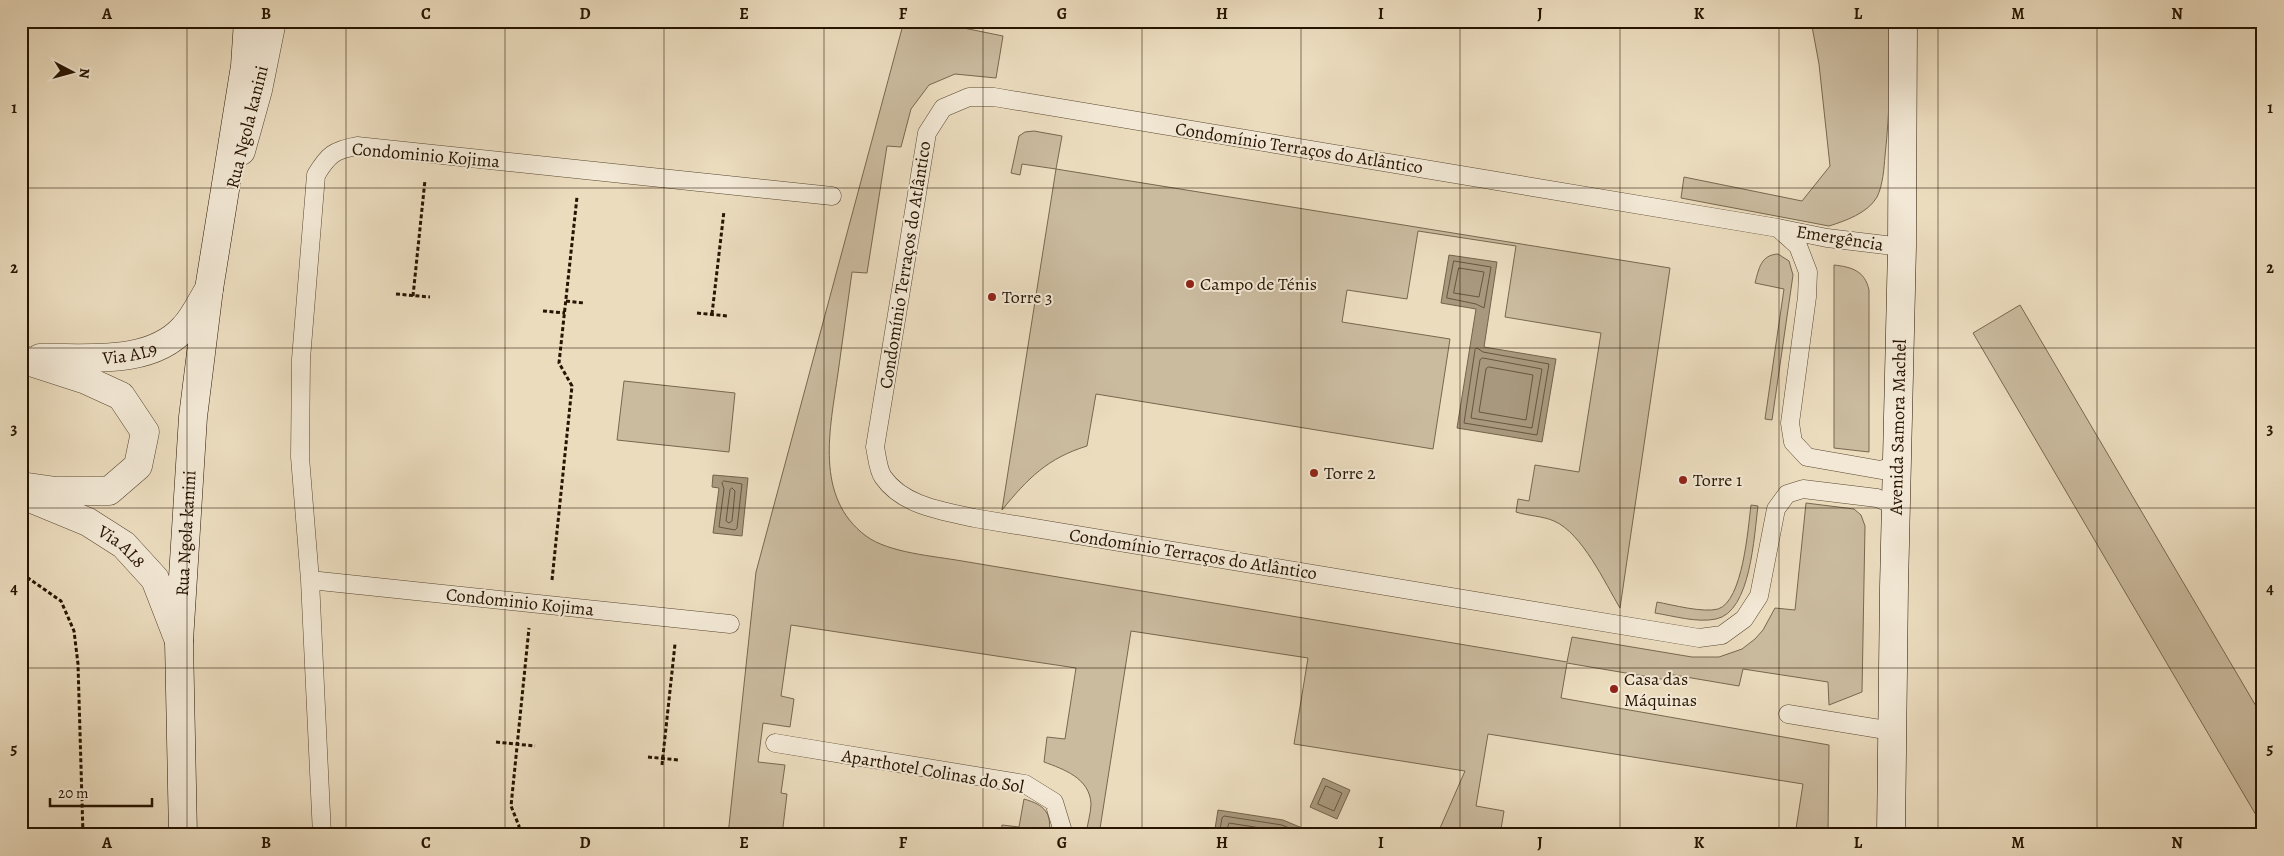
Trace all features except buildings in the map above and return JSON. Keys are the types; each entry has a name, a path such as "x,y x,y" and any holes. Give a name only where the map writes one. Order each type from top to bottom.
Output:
{"main road":[{"name":"Rua Ngola kanini","path":"183,835 179,641 193,416 209,289 220,233 245,66 248,21"},
{"name":"Rua Ngola kanini","path":"220,233 258,90 272,21"},
{"name":"Avenida Samora Machel","path":"1891,835 1902,247 1903,21"},
{"name":"Via AL9","path":"21,359 146,353 164,345 184,328 209,289"},
{"path":"21,359 86,380 121,396 145,432 138,466 109,491 56,491 21,486"},
{"name":"Via AL8","path":"21,494 88,522 124,545 155,579 179,641"}],"lane":[{"name":"Condomínio Terraços do Atlântico","path":"1778,228 994,97 969,98 944,108 927,133 875,447 882,476 900,495 930,508 974,518 1699,638 1722,635 1744,619 1759,596 1776,509 1787,494 1803,489 1877,498 1898,506"},
{"name":"Condominio Kojima","path":"322,835 310,580 300,457 301,359 316,175 326,160 339,149 358,146 832,196"},
{"name":"Emergência","path":"1778,228 1828,238 1902,247"},
{"path":"1778,228 1798,246 1808,272 1807,297 1790,423 1793,442 1807,457 1881,470 1898,464"},
{"name":"Condominio Kojima","path":"310,580 730,624"},
{"path":"1788,714 1892,731"},
{"name":"Aparthotel Colinas do Sol","path":"775,743 1025,784 1054,802 1064,835"}],"path":[{"path":"413,296 426,177"},
{"path":"552,581 572,386 560,362 578,193"},
{"path":"712,314 724,209"},
{"path":"396,294 430,297"},
{"path":"566,301 584,303"},
{"path":"543,311 565,313"},
{"path":"696,313 728,316"},
{"path":"21,575 61,601 74,631 78,664 83,835"},
{"path":"518,835 519,826 511,806 529,627"},
{"path":"662,765 675,643"},
{"path":"496,742 535,746"},
{"path":"648,757 679,760"}],"shaded area":[{"path":"904,21 929,21 1003,36 996,78 955,74 929,85 911,109 901,147 887,146 867,273 852,272 832,417 830,461 832,482 839,502 850,520 866,536 876,542 912,553 1567,662 1572,637 1692,657 1719,657 1742,649 1763,630 1775,608 1795,610 1806,503 1854,509 1861,515 1865,526 1862,692 1829,705 1828,682 1743,669 1739,686 1668,674 1667,680 1567,663 1561,698 1829,745 1828,835 1795,835 1803,784 1488,734 1476,806 1504,811 1500,835 1437,835 1465,771 1294,744 1308,658 1131,631 1099,835 1086,835 1091,804 1086,787 1074,776 1044,762 1047,737 1065,739 1076,668 791,625 781,696 794,699 790,727 763,723 758,762 785,765 781,793 787,794 782,835 728,835 756,572"},
{"path":"1811,21 1892,21 1887,139 1881,187 1873,203 1856,216 1829,226 1681,198 1684,177 1802,201 1830,166 1819,64"},
{"path":"1034,131 1062,136 1056,169 1022,164 1020,175 1011,173 1019,136 1025,132"},
{"path":"1056,169 1670,268 1620,608 1592,560 1574,536 1554,521 1516,512 1518,499 1529,501 1535,465 1579,472 1601,333 1505,317 1516,246 1418,231 1407,299 1347,290 1342,322 1450,339 1433,449 1096,394 1087,446 1061,457 1040,470 1002,510"},
{"path":"1778,254 1789,261 1793,275 1772,420 1765,419 1784,289 1755,283 1764,260"},
{"path":"1834,265 1857,271 1864,278 1869,290 1869,452 1834,448"},
{"path":"2020,305 2263,718 2263,827 1973,333"},
{"path":"624,381 735,393 729,452 617,440"},
{"path":"1751,505 1758,506 1749,571 1737,602 1728,613 1716,619 1701,620 1655,613 1657,602 1704,610 1718,609 1726,603 1739,579 1746,546"},
{"path":"1024,799 1037,804 1046,811 1050,827 1049,835 1001,835 1002,825 1019,827"}],"water":[{"path":"1449,255 1497,262 1484,347 1556,359 1542,442 1457,428 1476,309 1441,303"},
{"path":"713,475 748,478 742,536 713,533 719,488 712,487"},
{"path":"1323,778 1350,790 1337,819 1310,807"},
{"path":"1218,810 1283,820 1319,835 1214,835"}],"place":[{"name":"Campo de Ténis","path":"1190,284"},
{"name":"Torre 3","path":"992,297"},
{"name":"Torre 2","path":"1314,473"},
{"name":"Torre 1","path":"1683,480"},
{"name":"Casa das Máquinas","path":"1614,689"}]}
